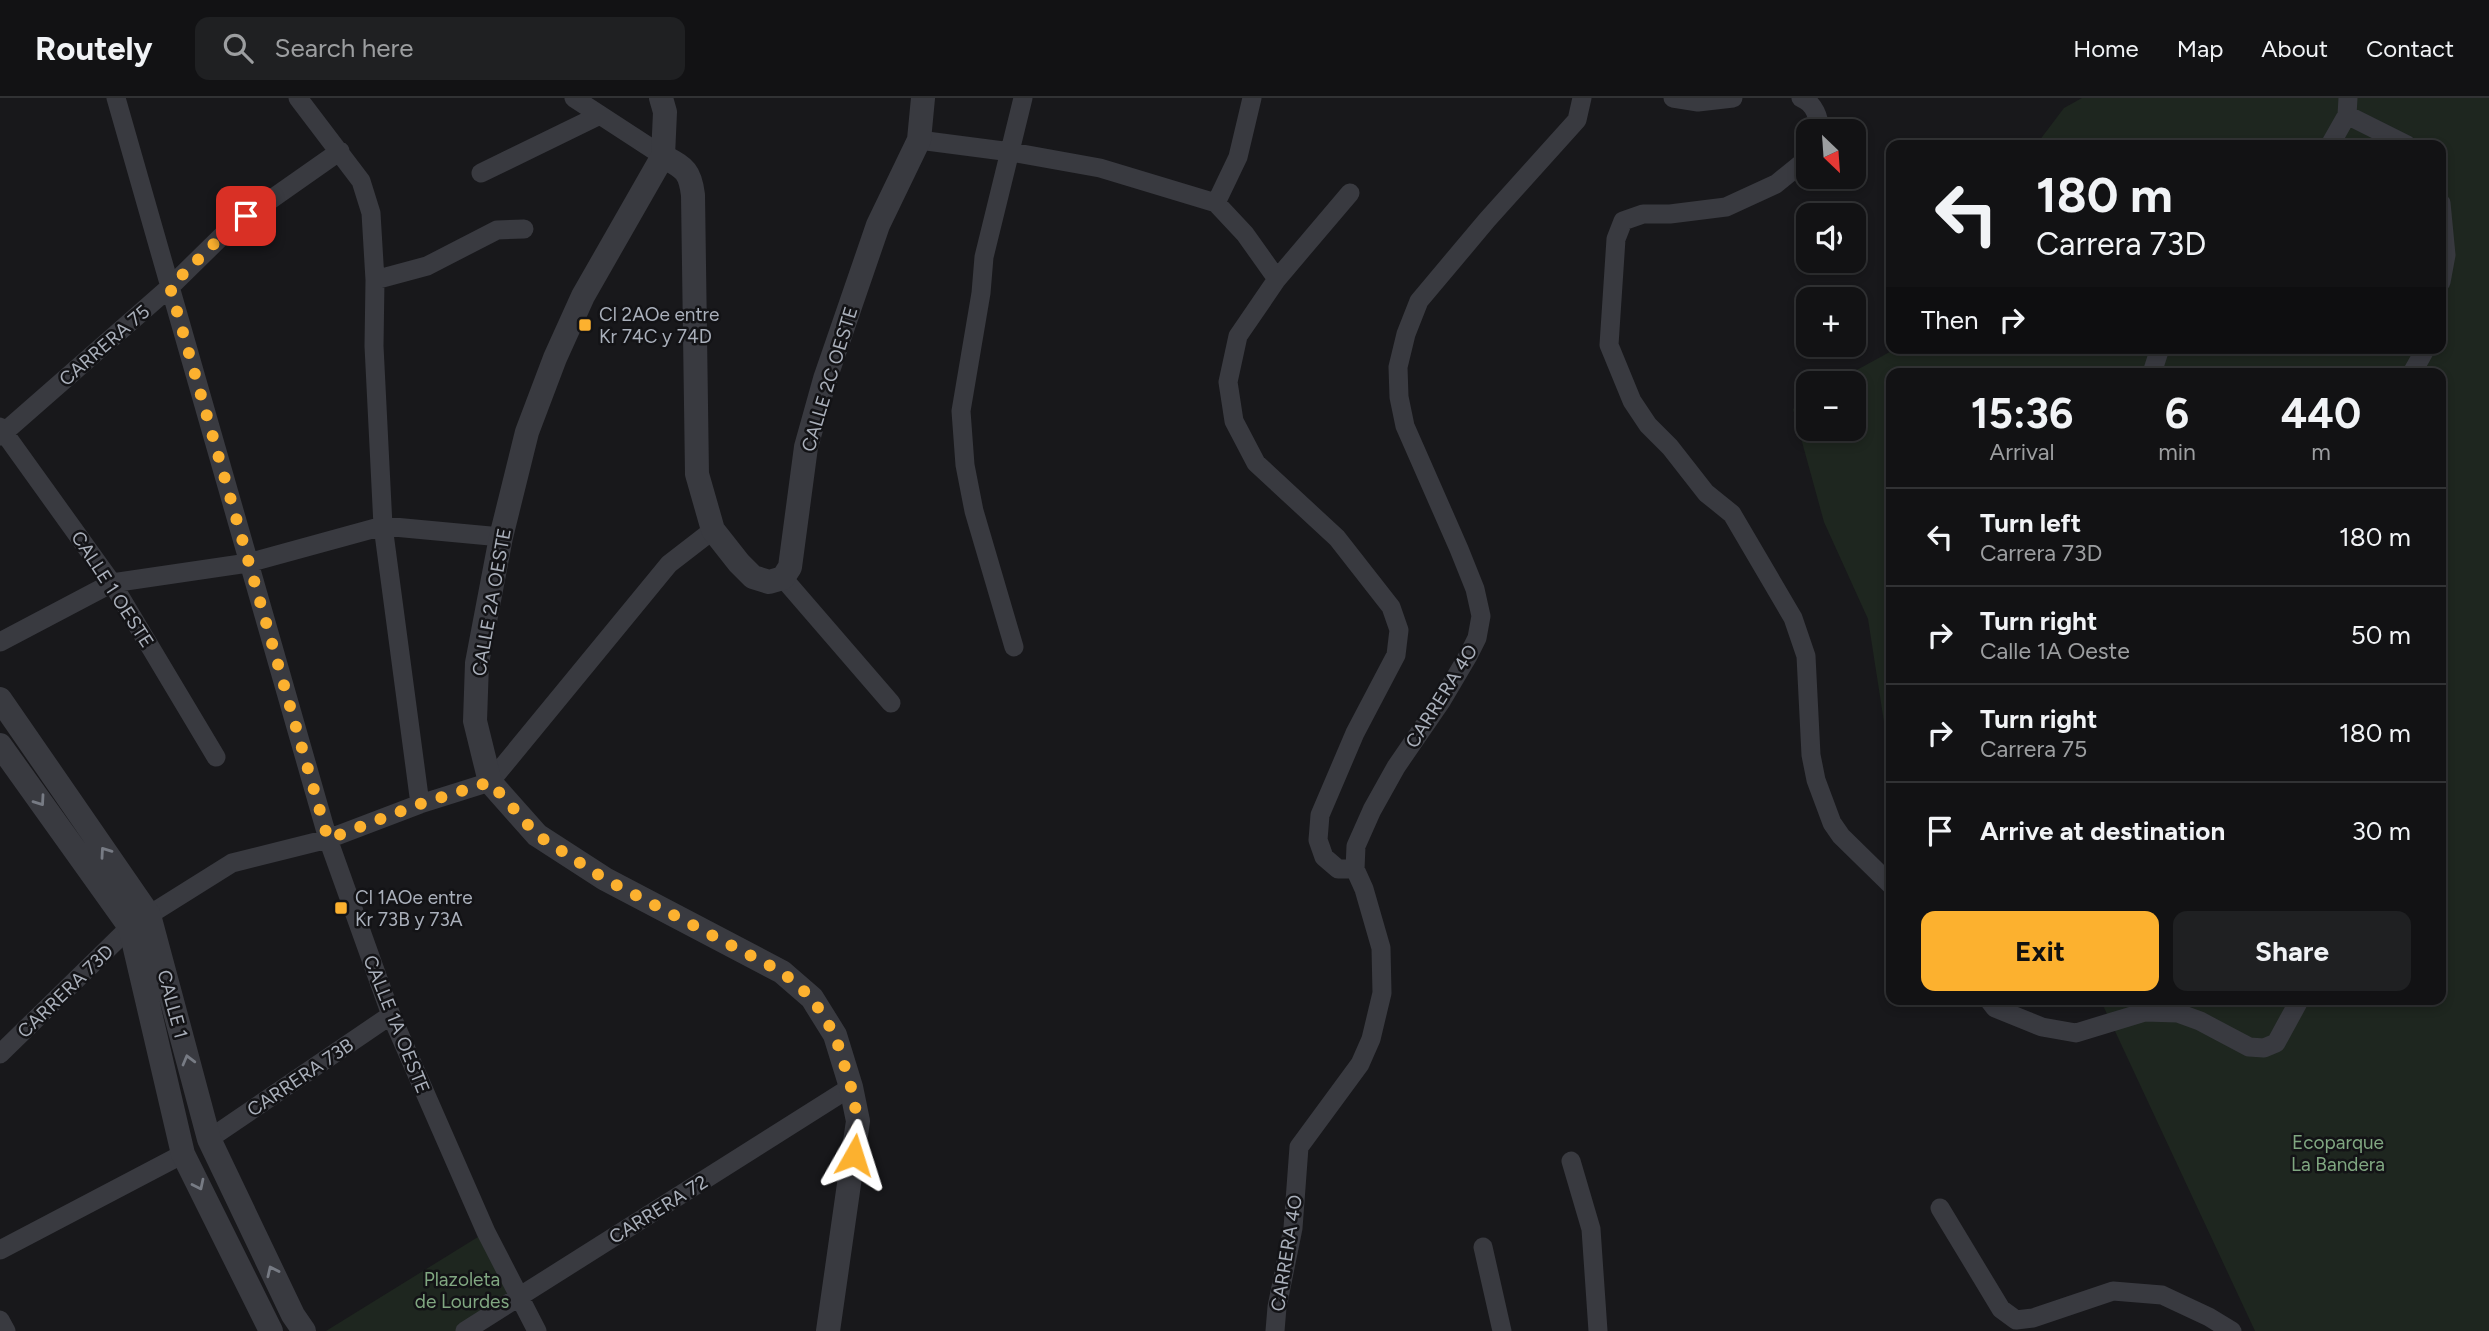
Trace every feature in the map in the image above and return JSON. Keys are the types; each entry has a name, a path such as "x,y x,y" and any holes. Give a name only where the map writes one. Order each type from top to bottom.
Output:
{"street":[{"name":"CALLE 1A OESTE","path":"116,98 328,839 391,1015 485,1232 537,1331"},
{"path":"298,98 361,181 372,213 374,346 383,526 420,804"},
{"path":"573,98 684,168 691,179 697,474 713,530 753,577 769,582 783,578 891,703"},
{"name":"CALLE 2A OESTE","path":"661,98 665,112 663,156 583,296 555,358 527,432 501,537 477,663 475,721 490,782 537,835 605,879 782,972 812,998 835,1035 858,1121 828,1331"},
{"name":"CALLE 2C OESTE","path":"783,578 790,567 806,447 825,379 878,225 919,140 923,98"},
{"path":"1014,647 974,511 965,465 961,411 981,293 984,257 1023,98"},
{"path":"1216,203 1238,157 1252,98"},
{"name":"CARRERA 4O","path":"1275,1331 1277,1307 1293,1228 1299,1147 1360,1064 1371,1039 1382,993 1381,948 1355,869 1356,846 1395,767 1442,700 1468,656 1476,638 1481,615 1475,589 1459,549 1405,426 1399,397 1398,368 1406,334 1419,301 1478,230 1577,120 1582,98"},
{"path":"1673,98 1698,102 1733,98"},
{"path":"1801,98 1807,101 1818,119"},
{"path":"2332,140 2347,106 2399,140"},
{"path":"481,173 600,115"},
{"path":"919,140 1011,152 1100,168 1216,203 1245,234 1277,279"},
{"name":"CARRERA 75","path":"1,432 170,287 229,229 340,151"},
{"path":"1796,168 1776,184 1726,206 1670,214 1643,214 1623,221 1616,239 1609,345 1632,401 1648,425 1670,447 1706,493 1732,514 1793,618 1805,656 1811,755 1816,780 1832,823 1841,836 1886,880"},
{"path":"1350,193 1277,279 1238,336 1228,382 1234,421 1256,463 1337,538 1391,607 1399,630 1396,655 1355,733 1320,815 1318,840 1324,858 1338,869 1355,869"},
{"path":"375,280 427,265 497,230 524,229"},
{"name":"CALLE 1 OESTE","path":"1,432 112,583 216,757"},
{"path":"0,642 112,583 248,563 383,526 501,537"},
{"path":"490,782 669,565 713,530"},
{"name":"CALLE 1","path":"0,699 139,921 209,1139 293,1315 304,1331"},
{"name":"CALLE 1","path":"0,745 139,921 183,1154 266,1330"},
{"name":"CARRERA 73D","path":"0,1055 139,921 232,863 328,839 420,804 490,782"},
{"path":"1993,1005 2042,1027 2076,1032 2145,1012 2178,1013 2200,1021 2249,1047 2264,1048 2276,1043 2298,1005"},
{"name":"CARRERA 73B","path":"209,1139 391,1015"},
{"name":"CARRERA 72","path":"465,1331 851,1087"},
{"path":"0,1250 183,1154"},
{"path":"1571,1161 1591,1229 1598,1331"},
{"path":"1940,1208 2001,1309 2016,1320 2033,1318 2113,1291 2162,1295 2232,1331"},
{"path":"1483,1247 1502,1331"},
{"path":"0,1320 6,1331"}],"green space":[{"name":"Ecoparque La Bandera","path":"2082,98 2489,98 2489,1331 2255,1331 2103,1005 2446,1005 2446,368 1886,368 1886,773 1884,722 1868,619 1824,522 1802,441 1866,441 1866,371 1855,371 1886,354 2446,354 2446,140 2040,140 2064,108"},
{"name":"Plazoleta de Lourdes","path":"486,1232 518,1298 465,1331 326,1331"}],"place":[{"name":"Cl 2AOe entre Kr 74C y 74D","path":"585,325"},
{"name":"Cl 1AOe entre Kr 73B y 73A","path":"341,908"}],"route":[{"path":"246,216 229,229 170,287 328,839 420,804 490,782 537,835 605,879 782,972 812,998 835,1035 851,1087 858,1121 854,1155"}]}
